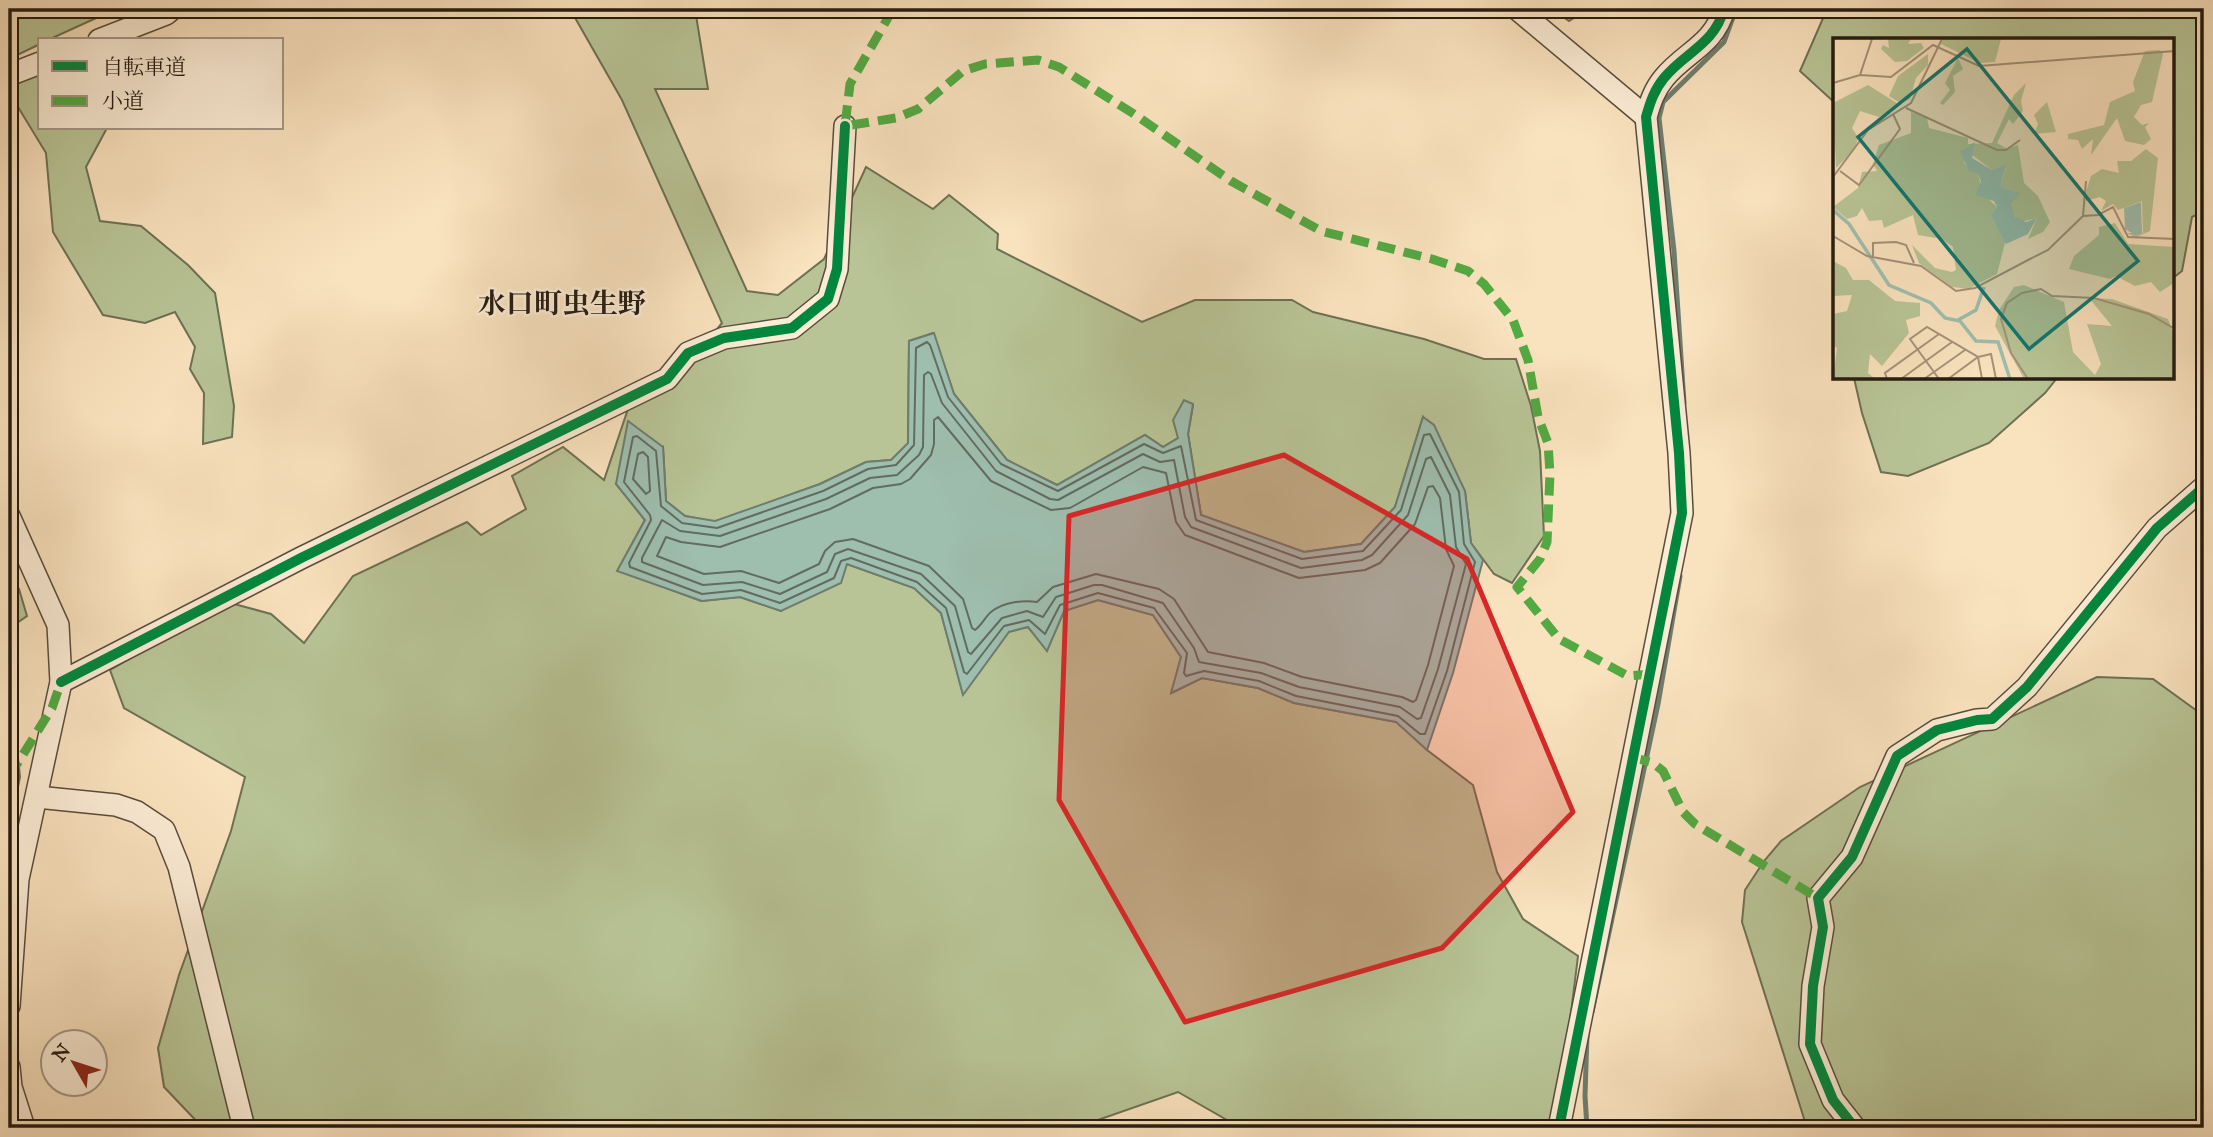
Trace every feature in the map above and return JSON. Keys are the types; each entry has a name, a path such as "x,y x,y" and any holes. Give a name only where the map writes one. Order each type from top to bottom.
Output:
{"street":[{"path":"104,38 166,14 172,9"},
{"path":"1517,9 1646,117"},
{"path":"1559,1128 1682,513 1679,453 1646,117 1653,94 1666,76 1710,37 1724,9"},
{"path":"9,75 38,64"},
{"path":"61,682 301,558 667,379 688,353 724,338 792,328 828,299 837,269 845,126"},
{"path":"1855,1128 1833,1100 1810,1044 1813,986 1823,926 1818,898 1852,857 1897,756 1937,730 1977,719 1992,719 2026,687 2157,528 2204,487"},
{"path":"9,516 58,625 61,682 18,879 9,1006"},
{"path":"37,797 116,805 137,812 164,830 179,867 244,1128"},
{"path":"9,1067 11,1087 24,1128"}],"highlighted area":[{"path":"1284,455 1467,559 1573,812 1442,948 1185,1022 1059,800 1069,516"}],"green space":[{"path":"9,9 116,9 52,38 38,38 38,45 9,59"},
{"path":"570,9 695,9 708,89 655,89 747,291 778,295 824,259 866,167 933,209 949,195 998,234 997,249 1142,322 1195,300 1292,300 1313,312 1424,339 1484,359 1516,359 1531,406 1540,451 1544,536 1512,583 1494,574 1471,543 1465,491 1423,417 1395,507 1361,544 1304,552 1201,515 1188,434 1193,405 1178,438 1163,447 1145,435 1057,485 1007,460 954,394 933,333 909,341 908,444 891,460 866,462 820,484 715,522 685,516 666,501 663,447 616,484 645,520 618,570 701,601 740,597 781,611 847,564 914,588 941,613 963,694 1009,631 1028,627 1047,650 1064,611 1098,600 1153,615 1181,657 1172,693 1202,678 1258,688 1294,703 1397,722 1427,750 1473,785 1497,872 1523,919 1578,956 1570,1021 1550,1128 1241,1128 1178,1092 1075,1128 203,1128 164,1087 158,1048 179,975 231,831 245,777 124,708 110,670 227,602 271,614 304,643 353,576 467,522 481,535 526,509 512,476 563,447 604,480 628,409 678,377 722,323 622,100"},
{"path":"1552,9 1588,9 1569,21"},
{"path":"1827,9 2204,9 2204,211 2192,217 2182,271 2174,277 2174,38 1833,38 1833,101 1800,71"},
{"path":"38,67 38,130 106,130 86,167 100,221 141,226 188,265 215,293 234,406 232,437 203,444 204,393 190,369 195,347 175,312 145,323 103,315 53,232 46,153 9,96 9,83"},
{"path":"1854,380 2055,380 2045,393 1989,443 1908,476 1881,472"},
{"path":"9,577 19,589 27,616 14,625 9,633"},
{"path":"2097,677 2153,679 2204,716 2204,1128 1807,1128 1742,922 1745,890 1781,841 1860,787"},
{"path":"9,709 13,711 20,777 12,816 9,818"}],"water":[{"path":"934,333 954,394 1007,460 1057,485 1145,435 1163,447 1178,438 1173,420 1184,400 1193,404 1188,434 1201,515 1304,552 1361,544 1395,507 1423,417 1434,425 1465,491 1471,543 1483,560 1453,673 1427,750 1396,722 1294,703 1258,688 1202,678 1171,693 1181,657 1153,615 1098,600 1064,611 1047,651 1028,627 1009,632 963,695 941,613 914,588 847,564 841,583 781,611 740,597 702,601 617,571 645,520 616,484 628,421 663,447 666,501 685,516 715,521 820,484 866,462 891,460 908,443 909,341"}],"waterway":[{"path":"1684,403 1674,251 1659,118 1663,102 1724,42 1736,9"},
{"path":"1592,1012 1658,704 1680,576"},
{"path":"1587,1035 1587,1128"}],"marked path":[{"path":"893,9 850,84 845,126 896,118 918,109 963,71 985,64 1038,60 1059,67 1134,114 1231,181 1321,231 1432,259 1468,271 1484,284 1513,320 1528,360 1538,417 1548,443 1550,474 1547,542 1540,559 1517,587 1559,639 1628,676 1651,674"},
{"path":"9,777 52,708 61,682"},
{"path":"1632,757 1653,763 1663,771 1683,812 1695,824 1818,898"}],"cycle path":[{"path":"1559,1128 1682,513 1679,453 1646,117 1661,83 1672,69 1706,40 1724,9"},
{"path":"61,682 301,558 667,379 688,353 724,338 792,328 828,299 837,269 845,126"},
{"path":"1855,1128 1833,1100 1810,1044 1813,986 1823,927 1818,898 1852,857 1897,756 1937,730 1992,719 2027,687 2157,528 2204,487"}],"district":[{"name":"水口町虫生野","path":"562,303"}]}
